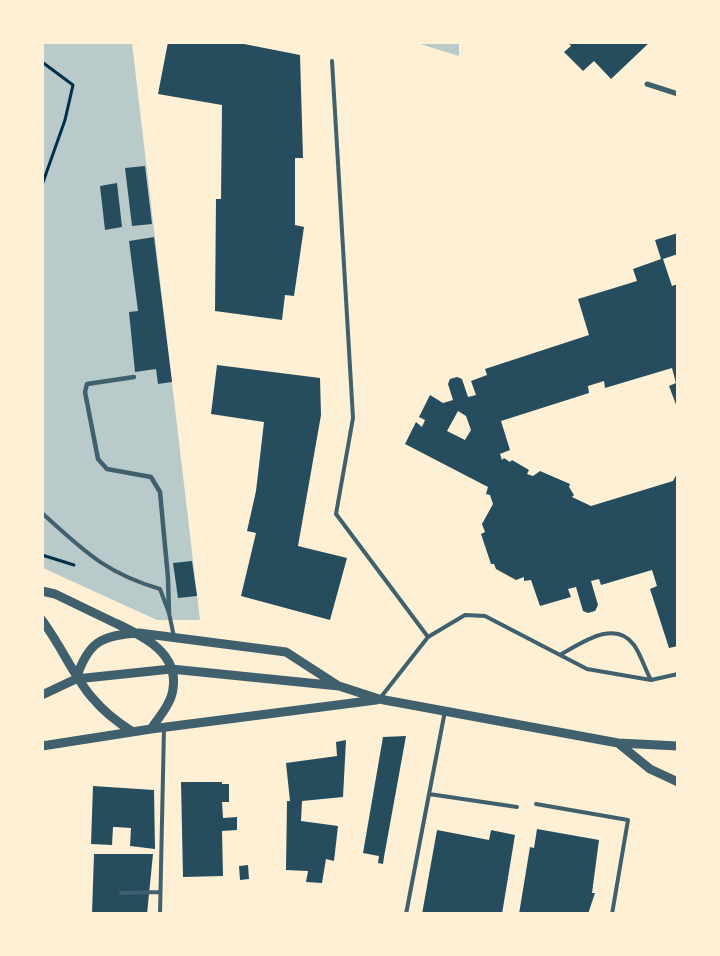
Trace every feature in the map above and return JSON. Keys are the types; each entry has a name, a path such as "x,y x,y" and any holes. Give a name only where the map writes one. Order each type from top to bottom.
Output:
{"street":[{"path":"648,84 678,94"},
{"path":"134,377 87,384 85,392 98,459 107,469 151,477 160,492 168,578 169,613"},
{"path":"42,591 55,594 139,633 162,651 174,679 173,691 169,703 151,729"},
{"path":"42,620 76,679 100,709 133,732"},
{"path":"76,679 84,657 102,638 118,634 139,633 286,652 340,686"},
{"path":"42,695 76,679 170,669 340,686 379,699 618,743 678,746"},
{"path":"42,746 151,729 379,699"},
{"path":"618,743 650,769 678,782"}],"lane":[{"path":"332,61 353,418 336,514 428,637"},
{"path":"42,513 99,563 133,581 160,589 169,613 174,639"},
{"path":"379,699 428,637 465,615 485,616 588,669 651,680 678,674"},
{"path":"560,655 600,634 620,634 633,644 651,680"},
{"path":"406,914 445,710"},
{"path":"160,914 164,728"},
{"path":"429,794 517,807"},
{"path":"536,804 628,820 612,914"},
{"path":"121,893 160,892"}],"path":[{"path":"42,62 74,85 65,120 42,185"}],"shaded area":[{"path":"42,43 132,43 200,620 157,620 43,568"},
{"path":"417,43 459,43 459,56"}],"building":[{"path":"168,42 234,42 300,55 303,158 295,158 295,225 304,227 294,296 285,295 282,320 215,311 216,199 221,199 222,105 158,94"},
{"path":"568,42 650,42 611,79 594,61 583,71 564,52 571,46"},
{"path":"145,166 152,224 132,226 125,168"},
{"path":"117,183 122,227 105,230 100,186"},
{"path":"678,233 678,254 663,259 672,286 678,284 678,410 669,386 676,383 672,368 605,388 604,381 588,386 589,393 501,421 510,450 500,454 502,460 504,458 510,462 512,460 529,470 527,474 533,476 540,471 570,484 569,487 574,495 572,497 591,506 673,481 678,472 678,646 669,648 650,589 657,586 652,570 601,585 599,579 591,581 598,605 595,611 588,613 583,611 576,587 568,589 571,597 540,606 531,580 524,581 524,577 516,580 496,569 494,564 491,564 481,534 485,532 482,524 493,504 490,495 486,494 488,487 405,444 416,422 422,427 425,420 419,417 430,395 443,403 453,400 448,384 450,379 457,377 462,379 468,397 476,395 471,381 487,375 485,369 589,335 578,299 637,281 633,269 661,259 655,240","holes":["458,411 466,416 471,430 465,440 447,431"]},
{"path":"154,237 172,382 158,384 156,369 135,372 129,312 138,311 129,241"},
{"path":"217,365 320,378 321,415 298,546 347,558 330,620 241,596 256,533 247,531 256,491 264,422 211,414"},
{"path":"192,561 197,596 178,598 173,563"},
{"path":"406,736 383,864 378,863 379,856 363,853 383,737"},
{"path":"346,740 343,797 302,801 301,821 338,826 334,861 326,859 322,883 306,882 308,871 286,870 287,801 290,801 286,763 337,756 336,742"},
{"path":"181,782 222,782 222,784 229,784 229,802 222,802 223,818 237,817 237,830 222,831 223,876 183,877"},
{"path":"93,786 154,790 155,849 130,846 131,828 113,827 112,845 91,844"},
{"path":"537,829 599,840 592,893 595,893 588,914 519,914 530,847 534,848"},
{"path":"437,830 489,840 491,830 515,835 502,914 422,914"},
{"path":"94,854 153,854 147,914 92,914"},
{"path":"248,865 249,879 240,880 239,866"}]}
